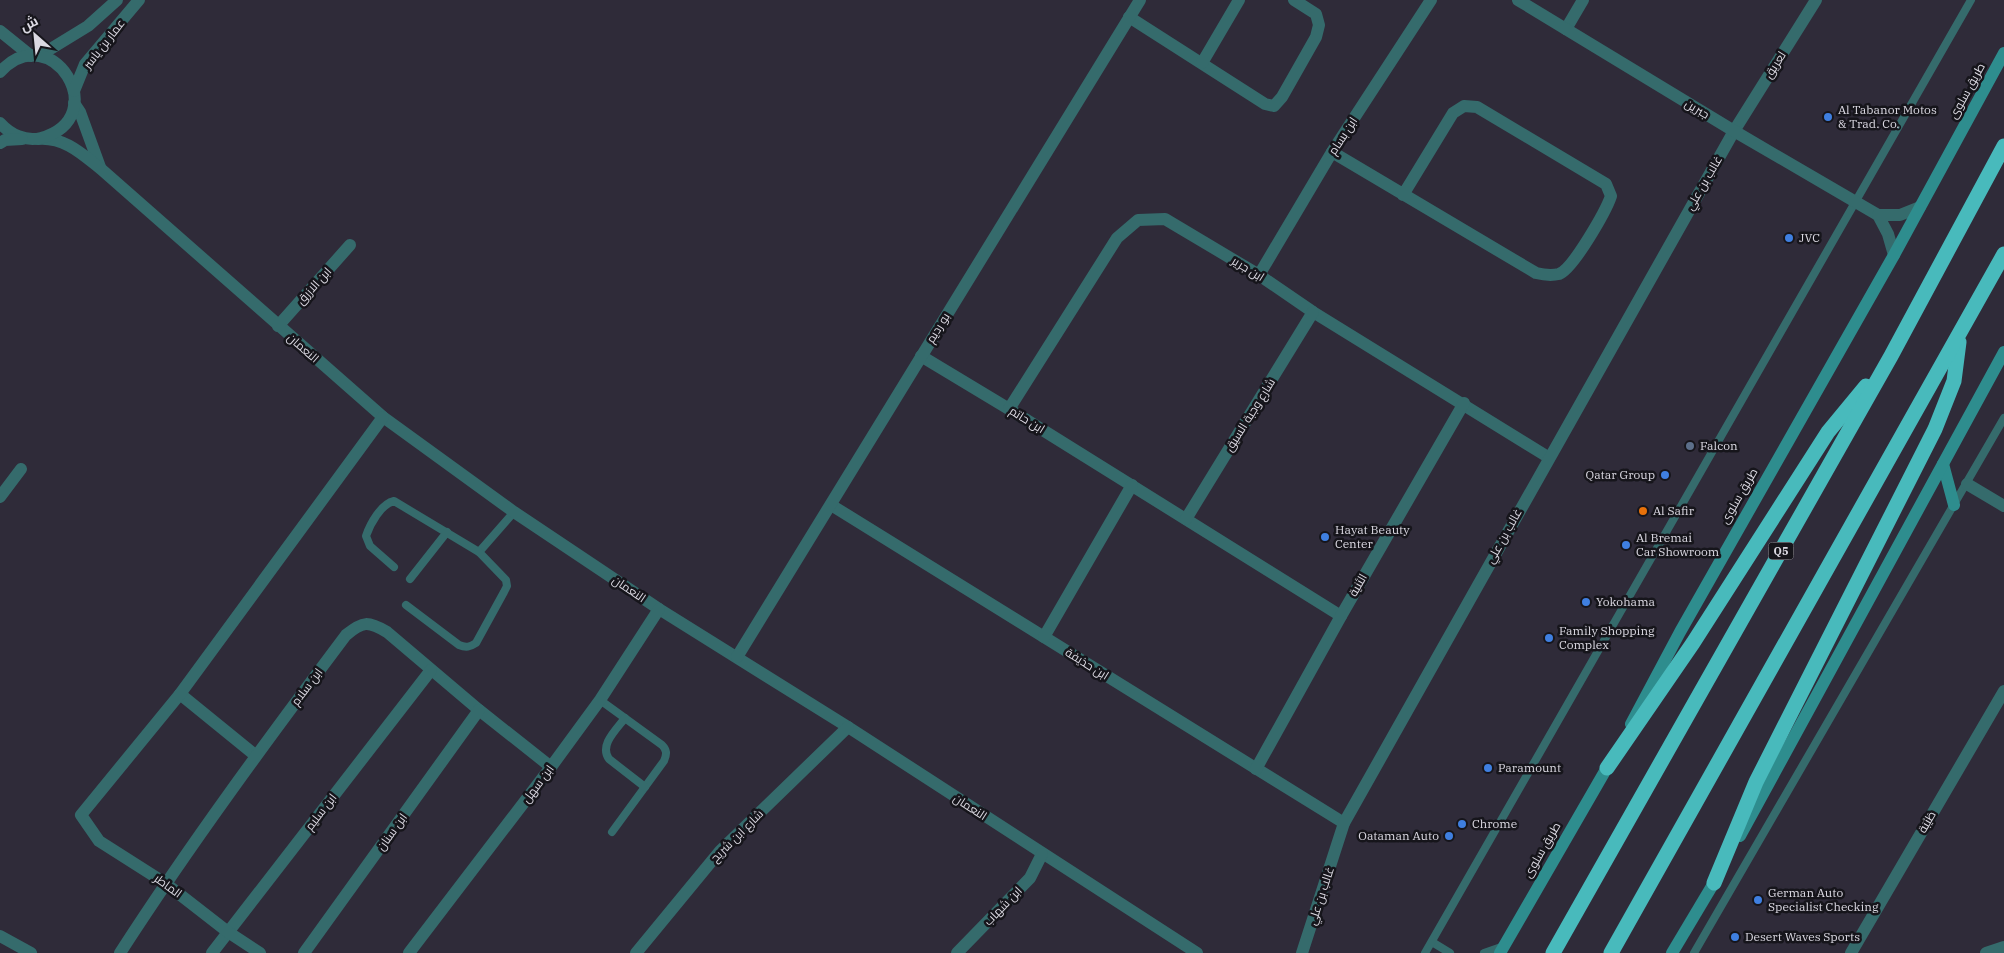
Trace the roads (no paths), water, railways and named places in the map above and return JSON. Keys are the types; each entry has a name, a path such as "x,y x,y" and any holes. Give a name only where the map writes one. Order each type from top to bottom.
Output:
{"highway":[{"name":"Q5","path":"1553,953 1891,356 2004,146"},
{"path":"1611,953 2004,254"},
{"path":"1714,883 1756,782 1935,429 1954,382 1960,334"},
{"path":"1607,768 1693,643 1828,432 1891,356"}],"main road":[{"name":"طريق سلوى","path":"1502,950 1607,768 1680,632 1894,255 2004,54"},
{"path":"1672,953 1714,883 2004,352"},
{"path":"1943,464 1954,506"}],"street":[{"name":"عمار بن ياسر","path":"0,72 6,65 18,58 35,56 88,26 117,0"},
{"name":"عمار بن ياسر","path":"32,139 50,135 62,127 70,116 85,64 140,0"},
{"name":"بو رديم","path":"737,657 1140,0"},
{"path":"1202,63 1239,0"},
{"path":"1130,17 1265,104 1274,106 1282,97 1316,37 1319,25 1316,14 1294,0"},
{"name":"ابن بسام","path":"1259,275 1332,152 1431,0"},
{"name":"جبرين","path":"1518,0 1734,131 1878,215"},
{"path":"1566,29 1583,0"},
{"name":"لعريق","path":"1734,131 1816,0"},
{"name":"النعمان","path":"0,31 35,56 52,60 70,78 74,97 101,169"},
{"path":"1332,152 1536,273 1547,276 1561,273 1571,265 1607,207 1611,196 1606,184 1477,107 1464,106 1452,113 1403,194"},
{"path":"0,123 16,136 32,139"},
{"name":"غالب بن علي","path":"1302,953 1344,823 1548,457 1734,131"},
{"name":"النعمان","path":"32,139 51,138 74,148 101,169 383,417 514,512 659,609 848,727 1196,953"},
{"path":"0,143 5,140 32,139"},
{"path":"1894,255 1888,234 1878,215 1900,215 1920,207"},
{"name":"ابن جرير","path":"1010,409 1117,238 1138,220 1165,219 1259,275 1314,312 1464,403 1548,457"},
{"name":"ابن الازرق","path":"278,326 350,245"},
{"name":"شارع وجبة السيق","path":"1186,519 1314,312"},
{"name":"ابن حاتم","path":"921,356 1010,409 1341,616"},
{"name":"الثنية","path":"1256,769 1341,616 1464,403"},
{"path":"255,756 180,694 383,417"},
{"path":"0,497 21,469"},
{"path":"1967,484 2004,506"},
{"path":"1044,637 1132,486"},
{"name":"ابن حذيفة","path":"830,506 1344,823"},
{"name":"ابن سهل","path":"410,953 600,700 659,609"},
{"name":"ابن سلام","path":"120,953 165,883 255,756 346,635 359,625 372,624 387,632 479,710 551,767"},
{"name":"ابن سليم","path":"212,953 431,670"},
{"name":"طَيْبَة","path":"1851,953 2004,691"},
{"name":"الماطر","path":"180,694 81,816 99,841 165,883 228,932 260,953"},
{"name":"ابن سنان","path":"304,953 479,710"},
{"name":"شارع ابن شريح","path":"636,953 720,851 848,727"},
{"name":"ابن شهاب","path":"957,953 1030,878 1042,854"},
{"path":"0,936 31,953"},
{"path":"1986,953 2004,947"}],"lane":[{"path":"1425,953 1970,0"},
{"path":"1694,953 2004,418"},
{"path":"394,567 370,546 366,541 366,536 383,506 388,502 394,501 479,552 506,580 507,586 476,643 471,646 465,647 460,645 406,605"},
{"path":"479,552 514,512"},
{"path":"410,579 447,532"},
{"path":"600,700 666,749 664,761 612,832"},
{"path":"625,718 607,743 605,748 606,754 609,759 645,787"},
{"path":"1432,942 1450,953"},
{"path":"1484,953 1502,950"}],"place":[{"name":"Al Tabanor Motos & Trad. Co.","path":"1828,117"},
{"name":"JVC","path":"1789,238"},
{"name":"Falcon","path":"1690,446"},
{"name":"Qatar Group","path":"1665,475"},
{"name":"Al Safir","path":"1643,511"},
{"name":"Hayat Beauty Center","path":"1325,537"},
{"name":"Al Bremai Car Showroom","path":"1626,545"},
{"name":"Yokohama","path":"1586,602"},
{"name":"Family Shopping Complex","path":"1549,638"},
{"name":"Paramount","path":"1488,768"},
{"name":"Chrome","path":"1462,824"},
{"name":"Oataman Auto","path":"1449,836"},
{"name":"German Auto Specialist Checking","path":"1758,900"},
{"name":"Desert Waves Sports","path":"1735,937"}]}
